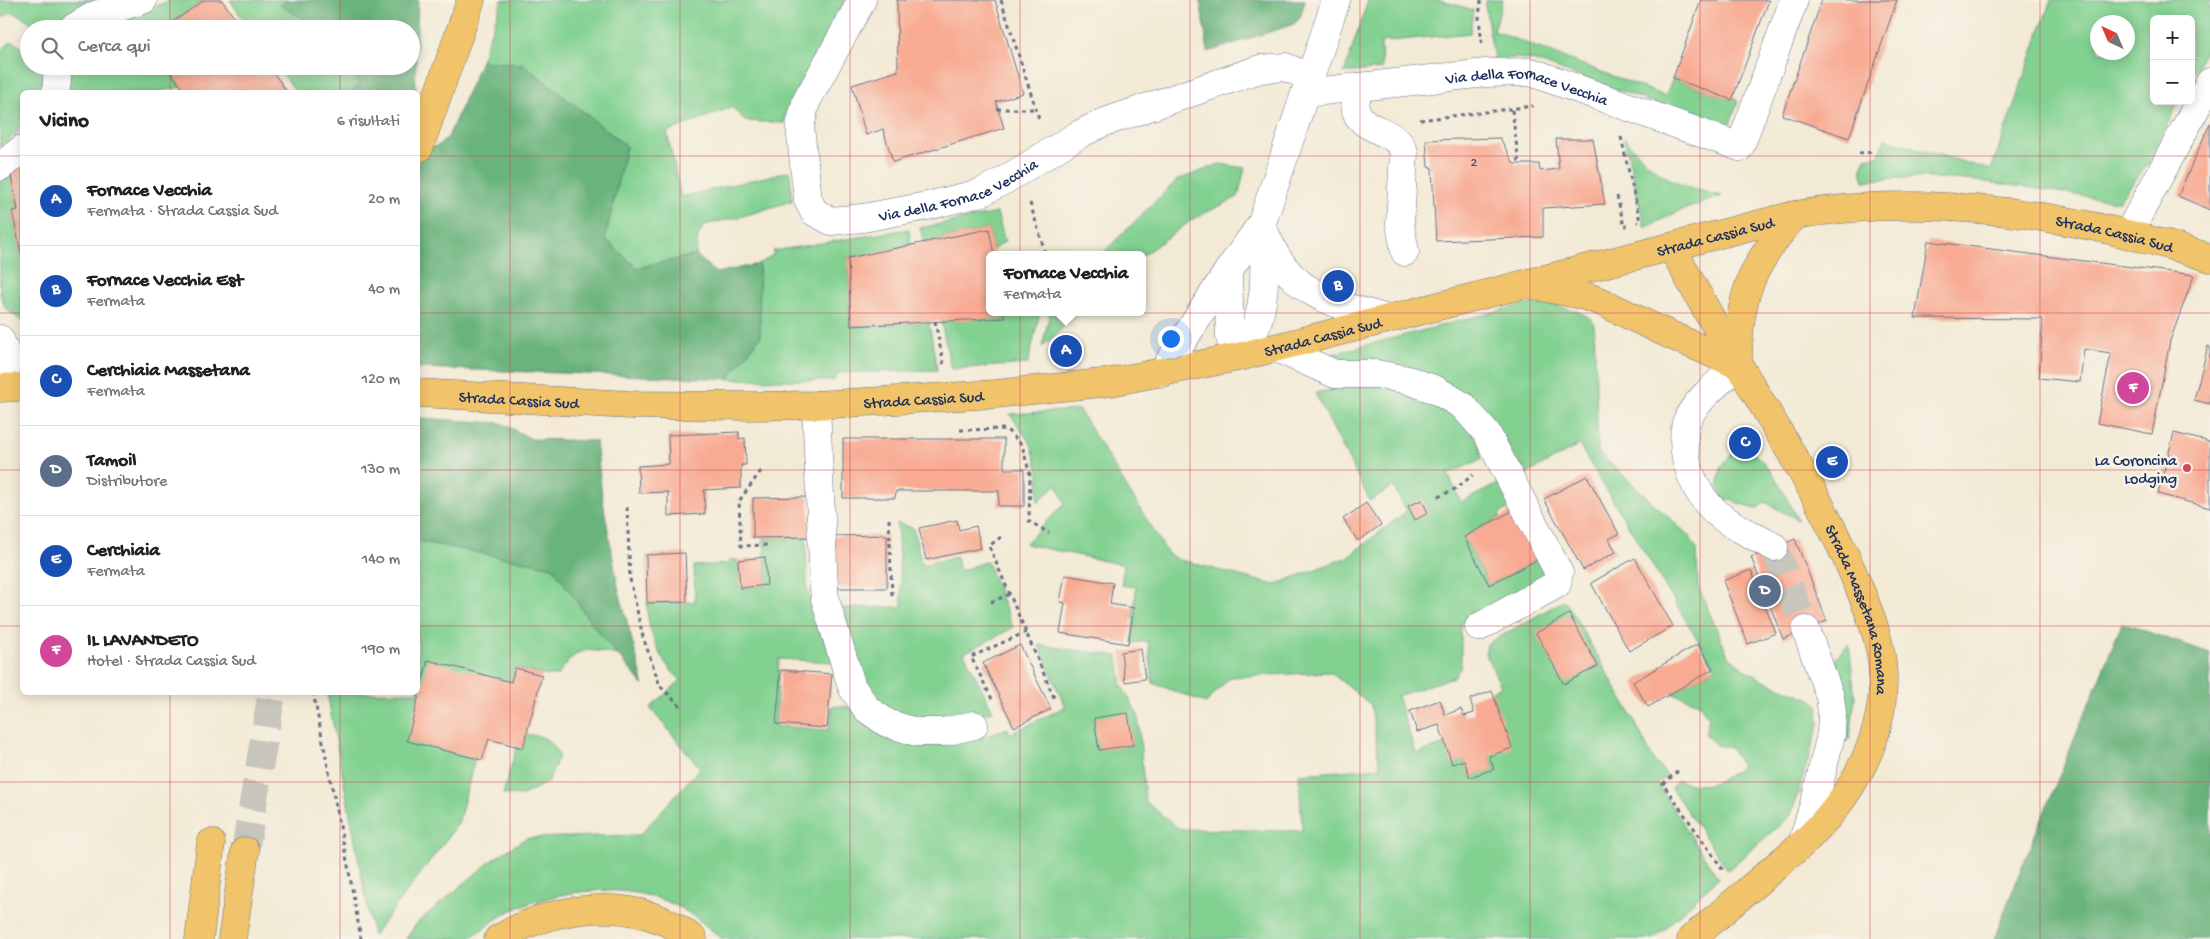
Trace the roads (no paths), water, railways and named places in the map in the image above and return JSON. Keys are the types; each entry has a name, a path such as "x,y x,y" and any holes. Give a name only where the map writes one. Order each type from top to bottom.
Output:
{"main road":[{"path":"420,148 471,0"},
{"name":"Strada Cassia Sud","path":"420,394 630,405 723,406 816,404 995,394 1111,382 1276,348 1795,215 1869,207 1957,208 2056,220 2128,234 2210,258"},
{"path":"1526,284 1559,290 1602,302 1738,365 1738,338 1748,286 1765,251 1795,215"},
{"name":"Strada Massetana Romana","path":"1672,247 1834,530 1870,615 1882,665 1882,701 1879,722 1866,759 1840,802 1802,844 1691,939"},
{"path":"199,939 211,843"},
{"path":"232,939 245,851"},
{"path":"498,939 544,917 595,908 620,910 649,916 676,927 693,939"}],"street":[{"path":"85,20 95,14 143,0"},
{"name":"Via della Fornace Vecchia","path":"862,0 806,102 801,120 808,200 811,209 818,216 831,220 863,218 927,206 980,193 1093,127 1260,68 1285,67 1308,85 1359,87 1486,73 1531,72 1740,147 1794,0"},
{"path":"1162,373 1228,271 1262,224 1336,0"},
{"path":"56,90 57,75"},
{"path":"2128,234 2210,82"},
{"path":"1359,87 1356,104 1357,114 1371,126 1394,137 1402,146 1404,160 1400,224 1405,252"},
{"path":"0,166 20,151"},
{"path":"1262,224 1279,263 1306,289 1336,305 1388,319"},
{"path":"1228,271 1230,338 1243,356 1256,330 1261,313 1265,263 1262,224"},
{"path":"8,342 14,388"},
{"path":"1276,348 1335,374 1389,375 1436,390 1463,406 1474,416 1486,432 1559,573 1557,584 1479,627"},
{"path":"1738,365 1698,404 1688,418 1684,436 1685,454 1692,481 1710,508 1724,519 1774,547"},
{"path":"816,404 824,588 833,626 852,687 867,710 887,723 916,732 944,732 974,725"},
{"path":"1802,844 1816,797 1831,734 1832,713 1830,698 1806,630"}],"tunnel":[{"path":"1774,547 1806,630"},
{"path":"245,851 271,695"}],"place":[{"name":"Fornace Vecchia Est","path":"1338,286"},
{"name":"Fornace Vecchia","path":"1066,351"},
{"name":"IL LAVANDETO","path":"2133,388"},
{"name":"Cerchiaia Massetana","path":"1745,443"},
{"name":"Cerchiaia","path":"1832,462"},
{"name":"La Coroncina Lodging","path":"2187,468"},
{"name":"Tamoil","path":"1765,591"}]}
